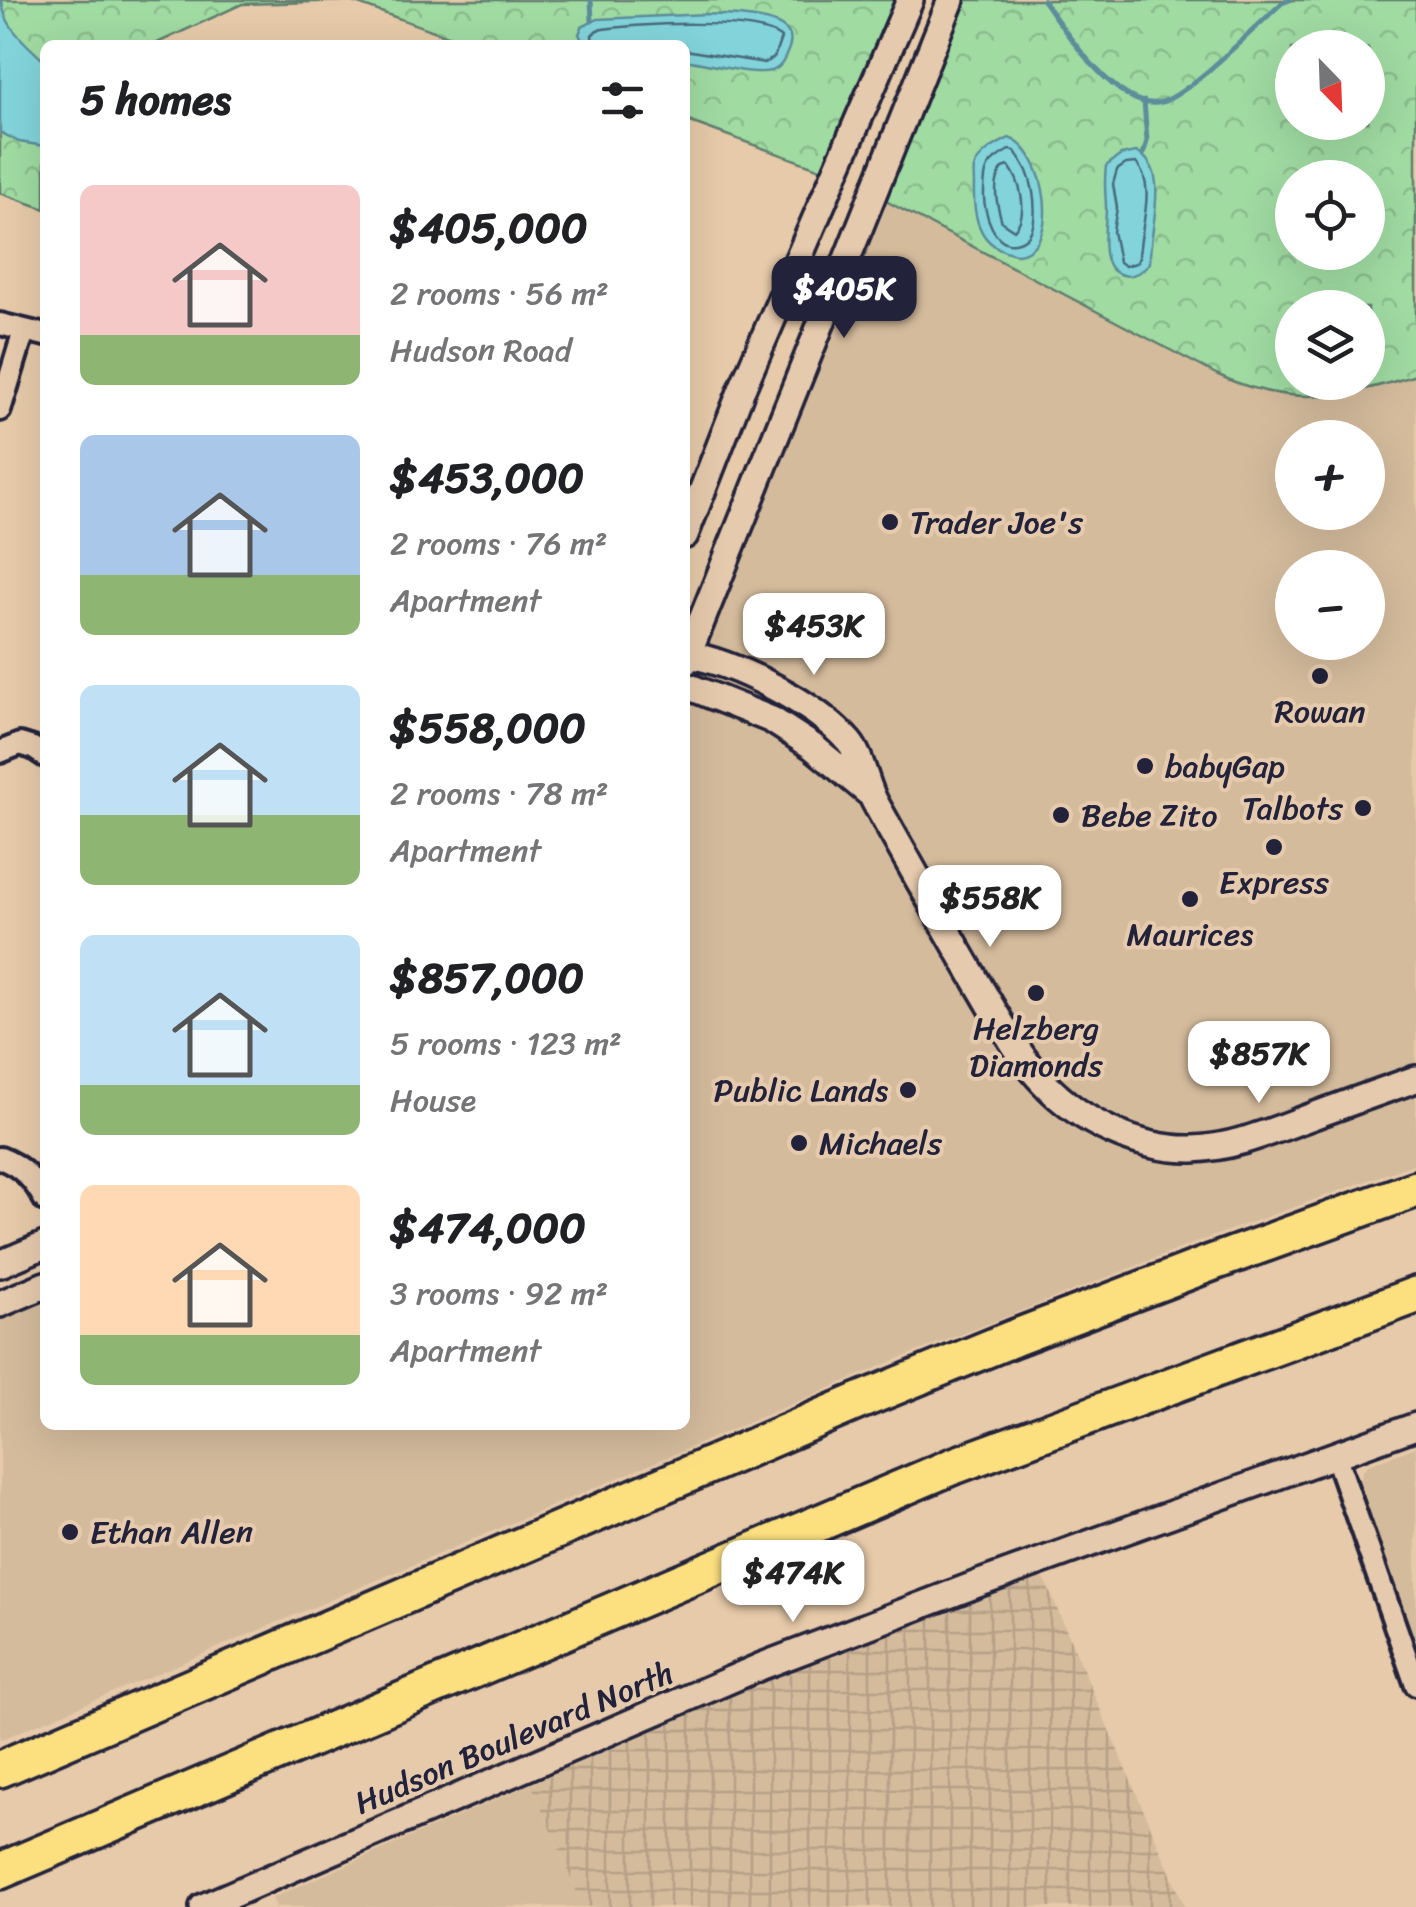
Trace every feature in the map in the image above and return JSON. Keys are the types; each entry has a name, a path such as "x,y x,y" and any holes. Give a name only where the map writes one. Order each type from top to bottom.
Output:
{"highway":[{"path":"0,1769 1014,1338 1416,1189"},
{"path":"0,1871 951,1467 1416,1295"}],"street":[{"path":"690,522 742,388 910,0"},
{"path":"690,646 951,0"},
{"path":"0,324 40,335"},
{"path":"0,410 24,331"},
{"path":"690,657 718,663 790,695 826,720 853,746 870,794 1013,1043 1069,1106 1096,1122 1125,1137 1193,1149 1262,1134 1416,1078"},
{"path":"690,687 772,720 812,746 870,794"},
{"path":"0,752 20,744 40,752"},
{"path":"0,1158 16,1164 40,1192"},
{"path":"0,1264 40,1248"},
{"path":"0,1304 40,1287"},
{"name":"Hudson Boulevard North","path":"203,1907 762,1666 949,1594 1416,1426"},
{"path":"1335,1454 1416,1685"}],"shaded area":[{"path":"873,194 1216,374 1253,390 1275,394 1275,400 1385,400 1385,384 1416,375 1416,1163 1192,1244 898,1359 0,1740 0,1304 40,1287 40,1430 690,1430 690,650"},
{"path":"1416,1447 1416,1648 1360,1481 1368,1465"},
{"path":"1043,1576 1185,1907 583,1907 531,1784 802,1666"},
{"path":"531,1784 583,1907 276,1907 272,1898"}],"green space":[{"path":"0,0 896,0 823,170 690,122 690,40 459,40 350,1 242,4 164,40 40,40 40,207 0,193"},
{"path":"962,0 1416,0 1416,375 1385,383 1385,290 1275,290 1275,393 1216,374 882,199"}],"water":[{"path":"2,0 11,27 40,57 40,145 19,142 0,132"},
{"path":"708,14 761,19 785,29 790,37 789,48 778,68 741,71 690,61 690,40 582,40 582,27 598,19"},
{"path":"1009,138 1022,146 1032,160 1044,198 1041,235 1032,248 1018,254 987,239 974,204 976,163 988,150"},
{"path":"1136,152 1154,172 1156,202 1150,263 1127,276 1114,271 1106,256 1105,176 1106,166 1121,155"}],"waterway":[{"path":"591,0 592,21"},
{"path":"1043,0 1094,67 1128,96 1146,103 1162,102 1190,86 1290,0"},
{"path":"1143,155 1147,141 1144,101"}],"place":[{"name":"Trader Joe's","path":"890,522"},
{"name":"Rowan","path":"1320,676"},
{"name":"babyGap","path":"1145,766"},
{"name":"Talbots","path":"1363,808"},
{"name":"Bebe Zito","path":"1061,815"},
{"name":"Express","path":"1274,847"},
{"name":"Maurices","path":"1190,899"},
{"name":"Helzberg Diamonds","path":"1036,993"},
{"name":"Public Lands","path":"908,1090"},
{"name":"Michaels","path":"799,1143"},
{"name":"Ethan Allen","path":"70,1532"}]}
